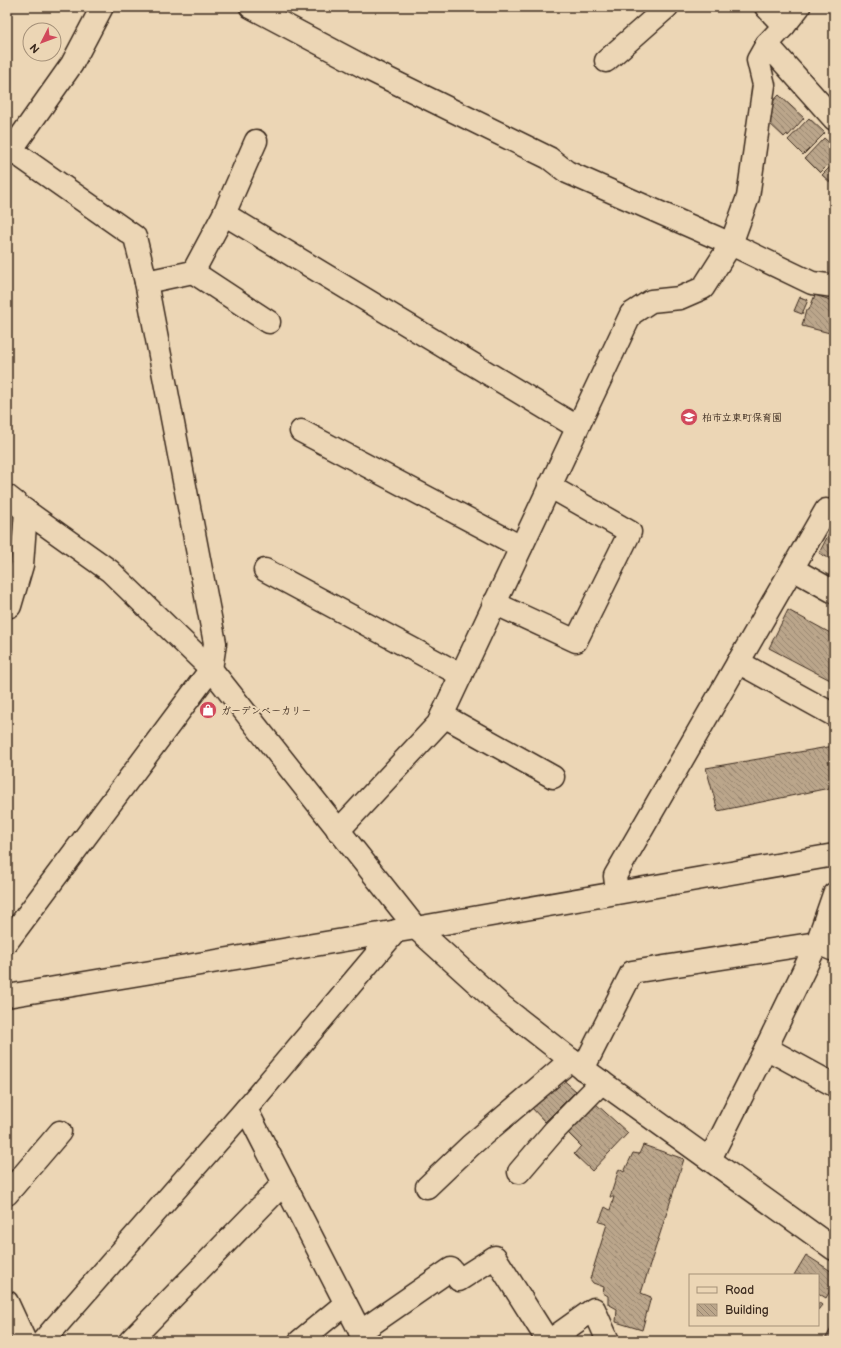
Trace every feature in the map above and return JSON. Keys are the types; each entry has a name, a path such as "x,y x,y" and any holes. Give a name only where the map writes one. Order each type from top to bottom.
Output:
{"street":[{"path":"7,942 211,670 215,643 146,282 135,237 9,151 72,64 102,7"},
{"path":"251,7 370,70 549,158 567,172 732,244 812,283 834,286"},
{"path":"606,61 667,7"},
{"path":"766,7 784,26"},
{"path":"338,831 438,724 631,314 651,301 680,298 703,288 732,244 748,197 764,85 758,60 767,44 799,7"},
{"path":"767,44 834,120"},
{"path":"193,272 224,214 256,141"},
{"path":"224,214 577,427"},
{"path":"146,282 193,272 269,322"},
{"path":"301,431 521,547"},
{"path":"494,603 576,641 630,532 549,486"},
{"path":"7,496 110,571 211,670 338,831 406,929 577,1064 834,1249"},
{"path":"617,892 615,876 826,510"},
{"path":"7,607 10,606 22,565 26,511"},
{"path":"792,568 834,592"},
{"path":"265,570 461,675"},
{"path":"738,662 834,715"},
{"path":"442,715 553,777"},
{"path":"7,996 834,855"},
{"path":"710,1159 766,1048 826,946 834,894"},
{"path":"43,1341 406,929"},
{"path":"428,1187 470,1146 577,1064 632,972 826,946"},
{"path":"766,1048 834,1086"},
{"path":"519,1172 554,1131 602,1082"},
{"path":"246,1109 362,1336 451,1269 459,1280 495,1257 548,1341 594,1309 608,1341"},
{"path":"7,1194 60,1132"},
{"path":"130,1341 284,1184"},
{"path":"7,1302 25,1341"},
{"path":"300,1341 345,1304"}],"building":[{"path":"779,95 804,118 788,136 787,134 784,137 768,122 772,118 765,110"},
{"path":"809,118 825,133 803,155 788,140"},
{"path":"824,138 834,147 834,159 820,173 805,158"},
{"path":"834,163 834,186 822,175"},
{"path":"815,295 834,301 834,334 802,326 806,310 809,310"},
{"path":"800,297 808,300 802,314 794,311"},
{"path":"834,524 834,561 819,553"},
{"path":"788,610 834,635 834,682 769,648"},
{"path":"834,746 834,787 718,811 706,768"},
{"path":"560,1077 576,1091 545,1122 530,1106"},
{"path":"595,1103 628,1133 592,1171 574,1154 581,1146 568,1133"},
{"path":"643,1145 684,1159 641,1293 651,1297 642,1330 616,1322 617,1309 608,1304 608,1296 603,1293 604,1287 593,1283 590,1279 607,1224 599,1222 605,1207 610,1210 614,1197 610,1197 619,1169 624,1172 633,1153 639,1154"},
{"path":"806,1255 834,1273 834,1284 826,1298 819,1294 819,1274 795,1274"},
{"path":"832,1327 834,1328 834,1341 824,1341"}],"place":[{"name":"柏市立東町保育園","path":"689,417"},
{"name":"ガーデンベーカリー","path":"208,710"}]}
